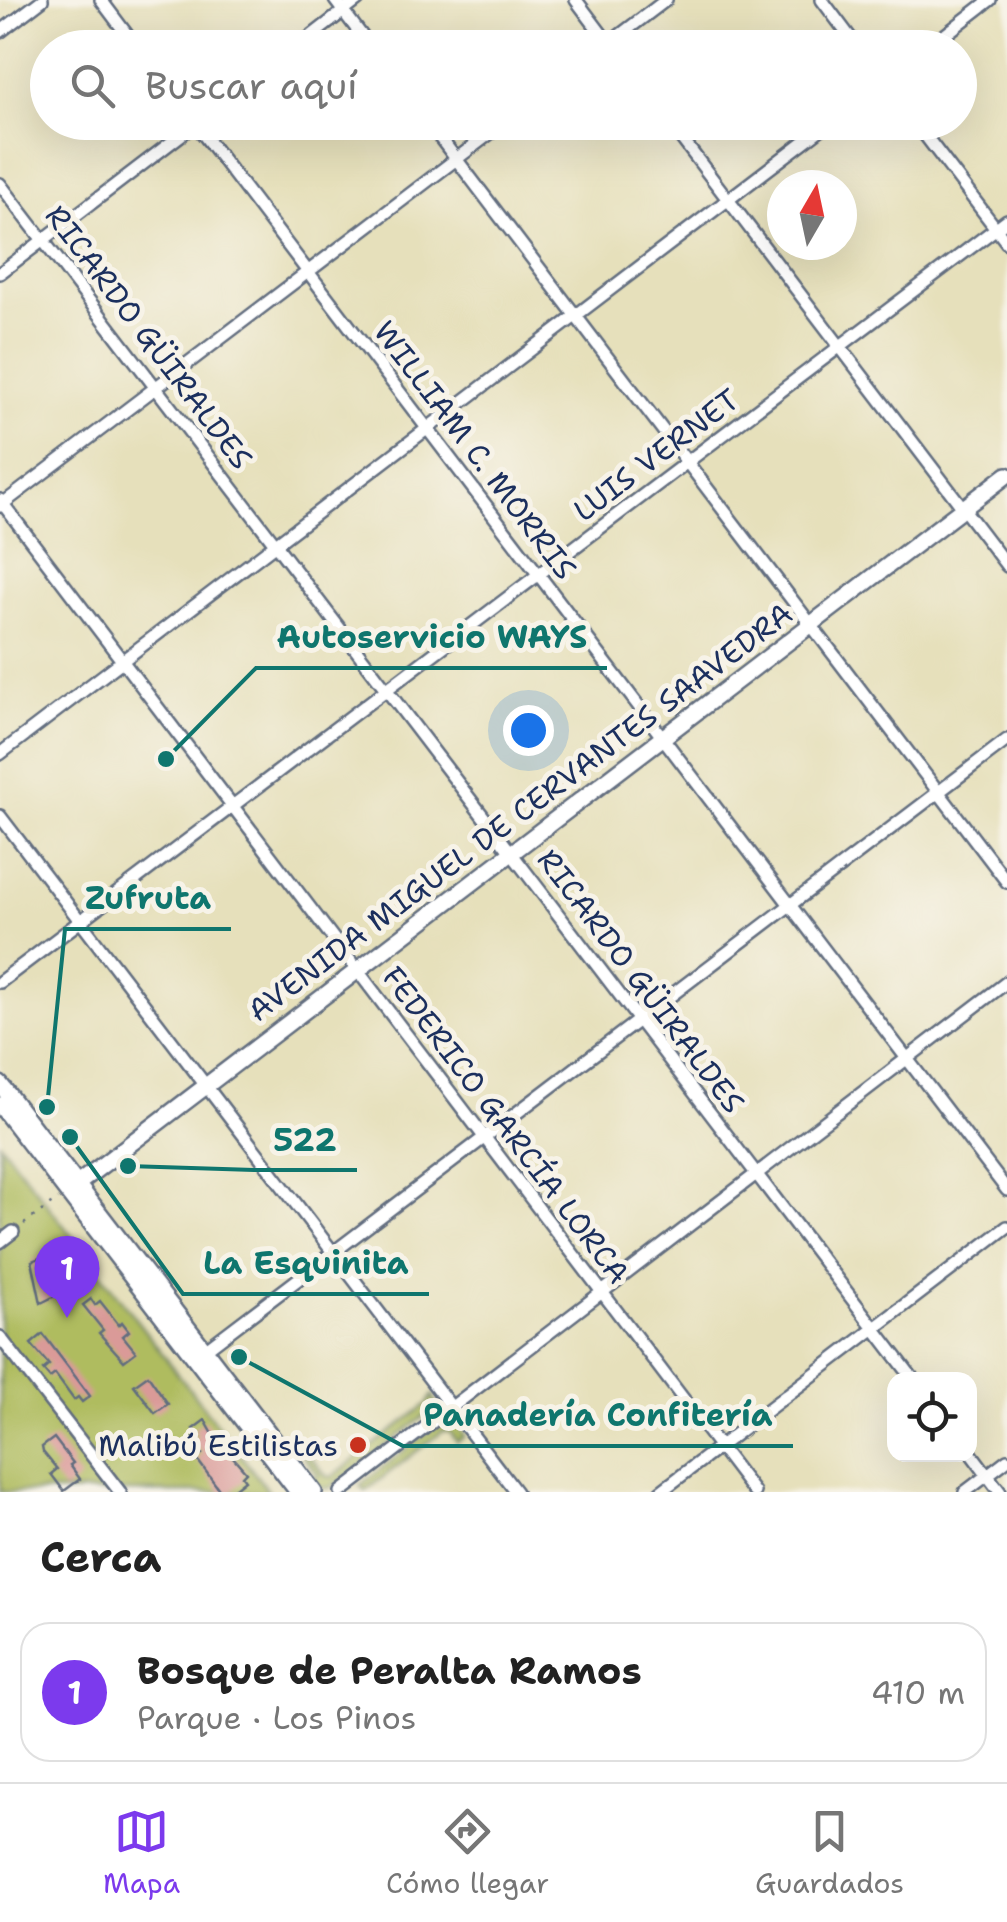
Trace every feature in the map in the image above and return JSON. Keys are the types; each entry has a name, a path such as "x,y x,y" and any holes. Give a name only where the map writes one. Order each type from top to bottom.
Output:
{"street":[{"path":"0,32 42,0"},
{"path":"101,0 124,30"},
{"path":"334,0 357,30"},
{"path":"319,30 358,0"},
{"path":"576,0 597,30"},
{"path":"628,30 666,0"},
{"path":"822,0 844,30"},
{"path":"951,30 990,0"},
{"path":"0,273 174,140"},
{"name":"WILLIAM C. MORRIS","path":"209,140 1007,1190"},
{"path":"442,140 1007,882"},
{"path":"1,503 481,140"},
{"path":"683,140 1007,566"},
{"path":"0,754 806,140"},
{"path":"929,140 1007,244"},
{"name":"RICARDO GÜIRALDES","path":"0,184 908,1372"},
{"name":"LUIS VERNET","path":"0,982 1007,220"},
{"name":"AVENIDA MIGUEL DE CERVANTES SAAVEDRA","path":"72,1188 1007,475"},
{"name":"FEDERICO GARCÍA LORCA","path":"1,503 754,1492"},
{"path":"205,1350 1007,740"},
{"path":"0,816 516,1492"},
{"path":"341,1492 1007,982"},
{"path":"2,1098 298,1492"},
{"path":"72,1188 205,1350 314,1492"},
{"path":"660,1492 1007,1227"},
{"path":"0,1242 13,1232"},
{"path":"0,1336 120,1492"},
{"path":"965,1492 1007,1460"},
{"path":"977,1461 1000,1492"}],"path":[{"path":"13,1232 72,1188"}],"green space":[{"path":"0,1143 269,1492 0,1492"},
{"path":"433,1395 434,1409 331,1488 319,1488 312,1480 318,1475 303,1456 307,1453 326,1476 332,1477 427,1404"},
{"path":"445,1419 453,1421 465,1436 457,1442 450,1432 443,1431 365,1491 360,1485"}],"building":[{"path":"42,1257 59,1294 41,1303 32,1261"},
{"path":"91,1299 95,1305 100,1301 119,1325 122,1322 129,1331 123,1336 136,1352 124,1361 99,1333 103,1330 83,1305"},
{"path":"43,1334 90,1396 82,1402 78,1397 74,1400 55,1374 50,1378 43,1370 49,1365 31,1344"},
{"path":"148,1375 168,1404 155,1413 134,1385"},
{"path":"205,1420 246,1472 242,1476 245,1480 230,1492 221,1492 196,1458 202,1454 192,1439 198,1435 193,1429"},
{"path":"54,1438 80,1479 64,1491 51,1474 57,1469 42,1447"}],"place":[{"name":"Autoservicio WAYS","path":"166,759"},
{"name":"Zufruta","path":"47,1107"},
{"name":"La Esquinita","path":"70,1137"},
{"name":"522","path":"128,1166"},
{"name":"Bosque de Peralta Ramos","path":"67,1318"},
{"name":"Panadería Confitería","path":"239,1357"},
{"name":"Malibú Estilistas","path":"358,1445"}]}
